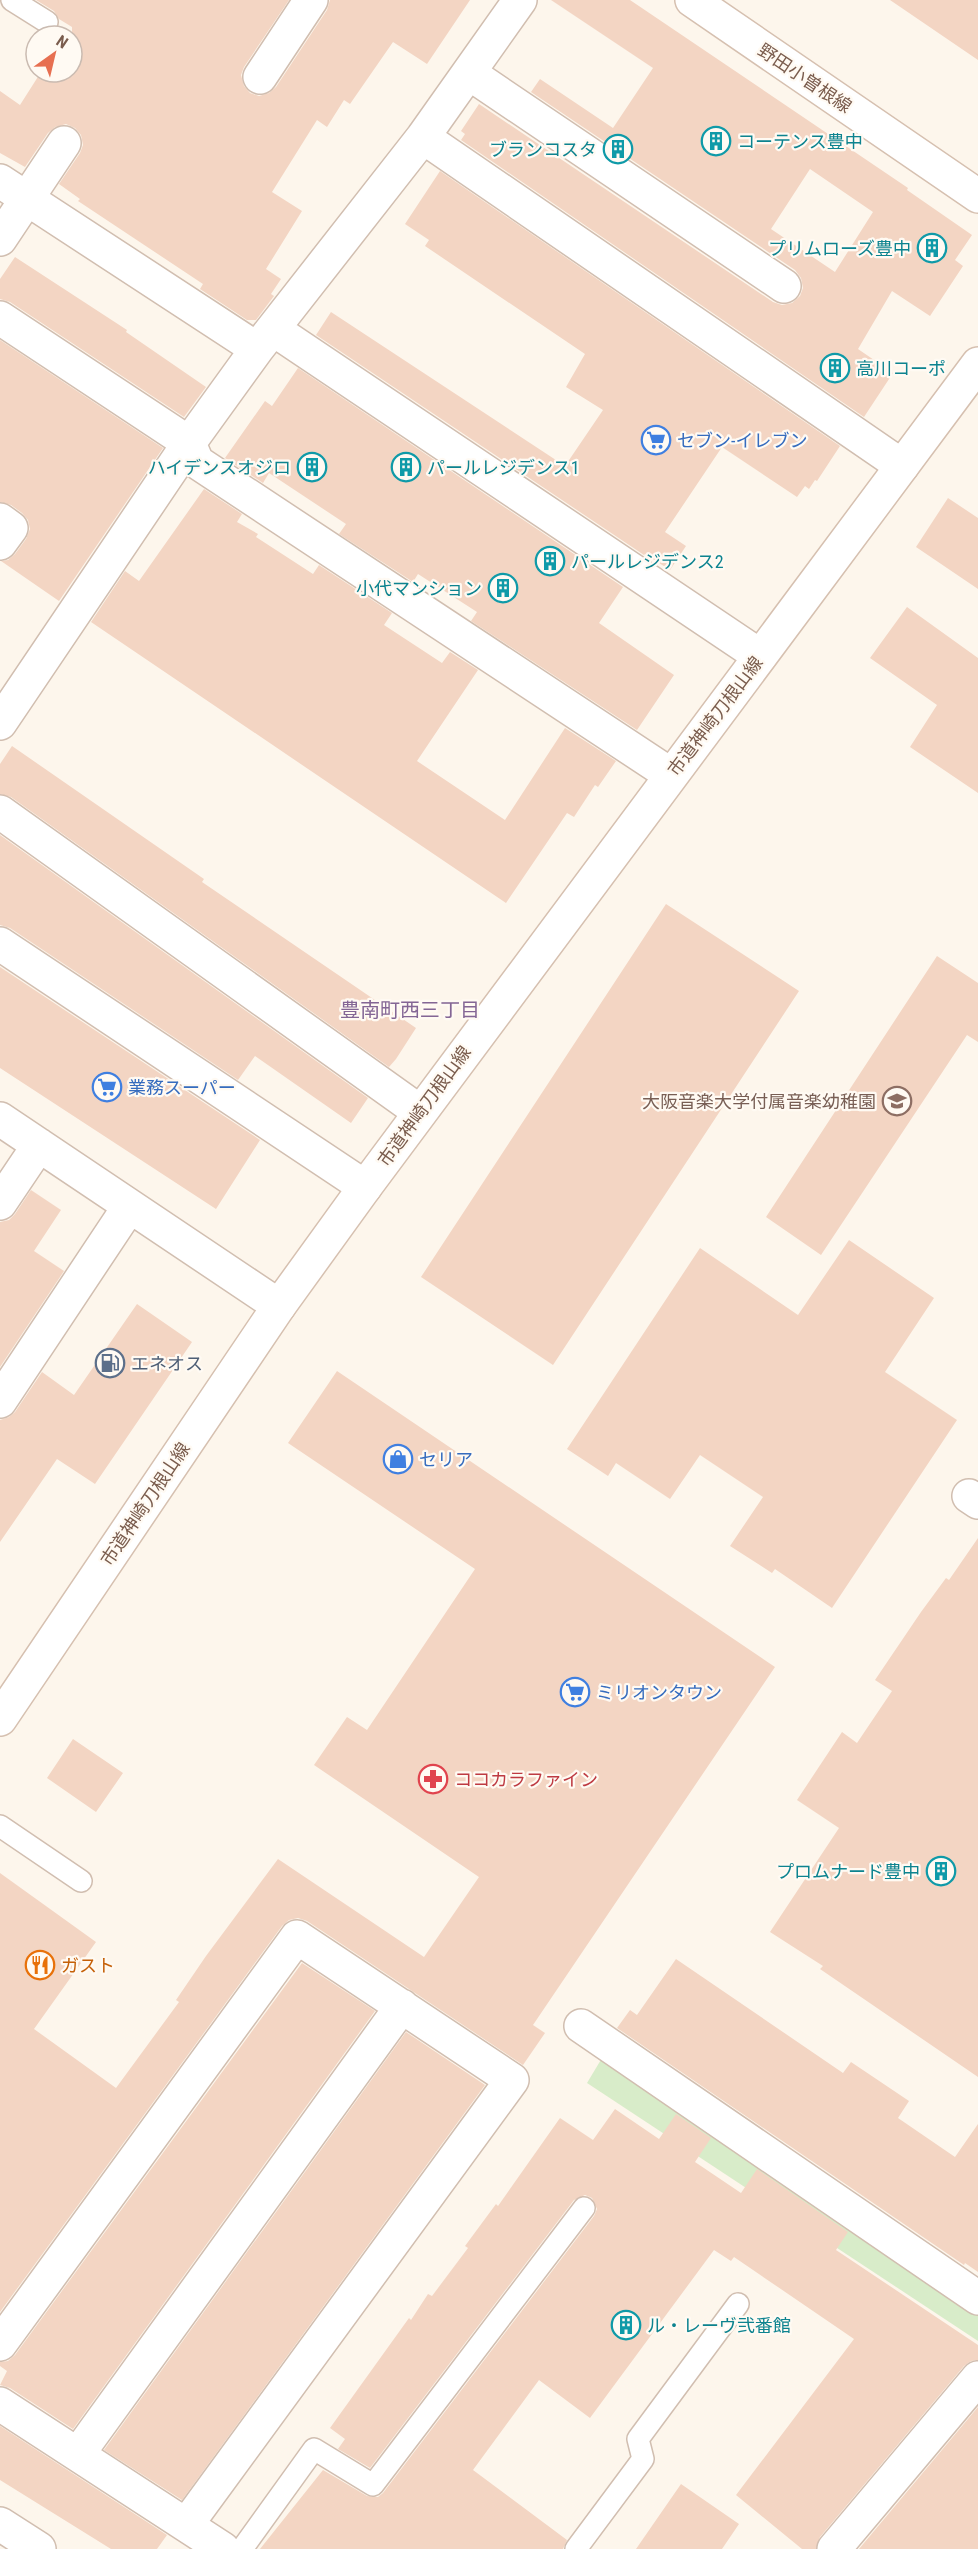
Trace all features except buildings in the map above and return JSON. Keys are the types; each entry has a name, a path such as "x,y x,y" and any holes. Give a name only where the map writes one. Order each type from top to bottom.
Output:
{"street":[{"path":"260,77 311,0"},
{"path":"3,711 189,442 265,339 423,137 520,0"},
{"name":"野田小曽根線","path":"692,0 978,196"},
{"path":"469,73 784,286"},
{"path":"423,137 902,466"},
{"path":"0,238 64,143"},
{"path":"0,181 265,339 760,656"},
{"path":"0,318 189,442 198,462 671,775"},
{"name":"市道神崎刀根山線","path":"0,1719 279,1306 420,1112 978,364"},
{"path":"0,520 11,528 0,543"},
{"path":"0,812 420,1112"},
{"path":"0,944 365,1187"},
{"path":"0,1119 279,1306"},
{"path":"0,1203 39,1145"},
{"path":"0,1401 129,1207"},
{"path":"0,2344 297,1937 512,2080 187,2524"},
{"path":"78,2454 402,2006"},
{"path":"582,2026 978,2298"},
{"path":"834,2549 978,2378"},
{"path":"0,2404 223,2549"},
{"path":"0,2524 39,2549"}],"lane":[{"path":"12,0 47,22"},
{"path":"0,1826 81,1881"},
{"path":"242,2549 314,2449 373,2485 584,2208"},
{"path":"576,2549 643,2459 638,2439 738,2304"}],"green space":[{"path":"602,2058 978,2306 978,2341 587,2083"}],"place":[{"name":"コーテンス豊中","path":"716,141"},
{"name":"ブランコスタ","path":"618,149"},
{"name":"プリムローズ豊中","path":"932,248"},
{"name":"高川コーポ","path":"835,368"},
{"name":"セブン-イレブン","path":"656,440"},
{"name":"ハイデンスオジロ","path":"312,467"},
{"name":"パールレジデンス1","path":"406,467"},
{"name":"パールレジデンス2","path":"550,561"},
{"name":"小代マンション","path":"503,588"},
{"name":"業務スーパー","path":"107,1087"},
{"name":"大阪音楽大学付属音楽幼稚園","path":"897,1101"},
{"name":"エネオス","path":"110,1363"},
{"name":"セリア","path":"398,1459"},
{"name":"ミリオンタウン","path":"575,1692"},
{"name":"ココカラファイン","path":"433,1779"},
{"name":"プロムナード豊中","path":"941,1871"},
{"name":"ガスト","path":"40,1965"},
{"name":"ル・レーヴ弐番館","path":"626,2325"}],"district":[{"name":"豊南町西三丁目","path":"410,1010"}]}
